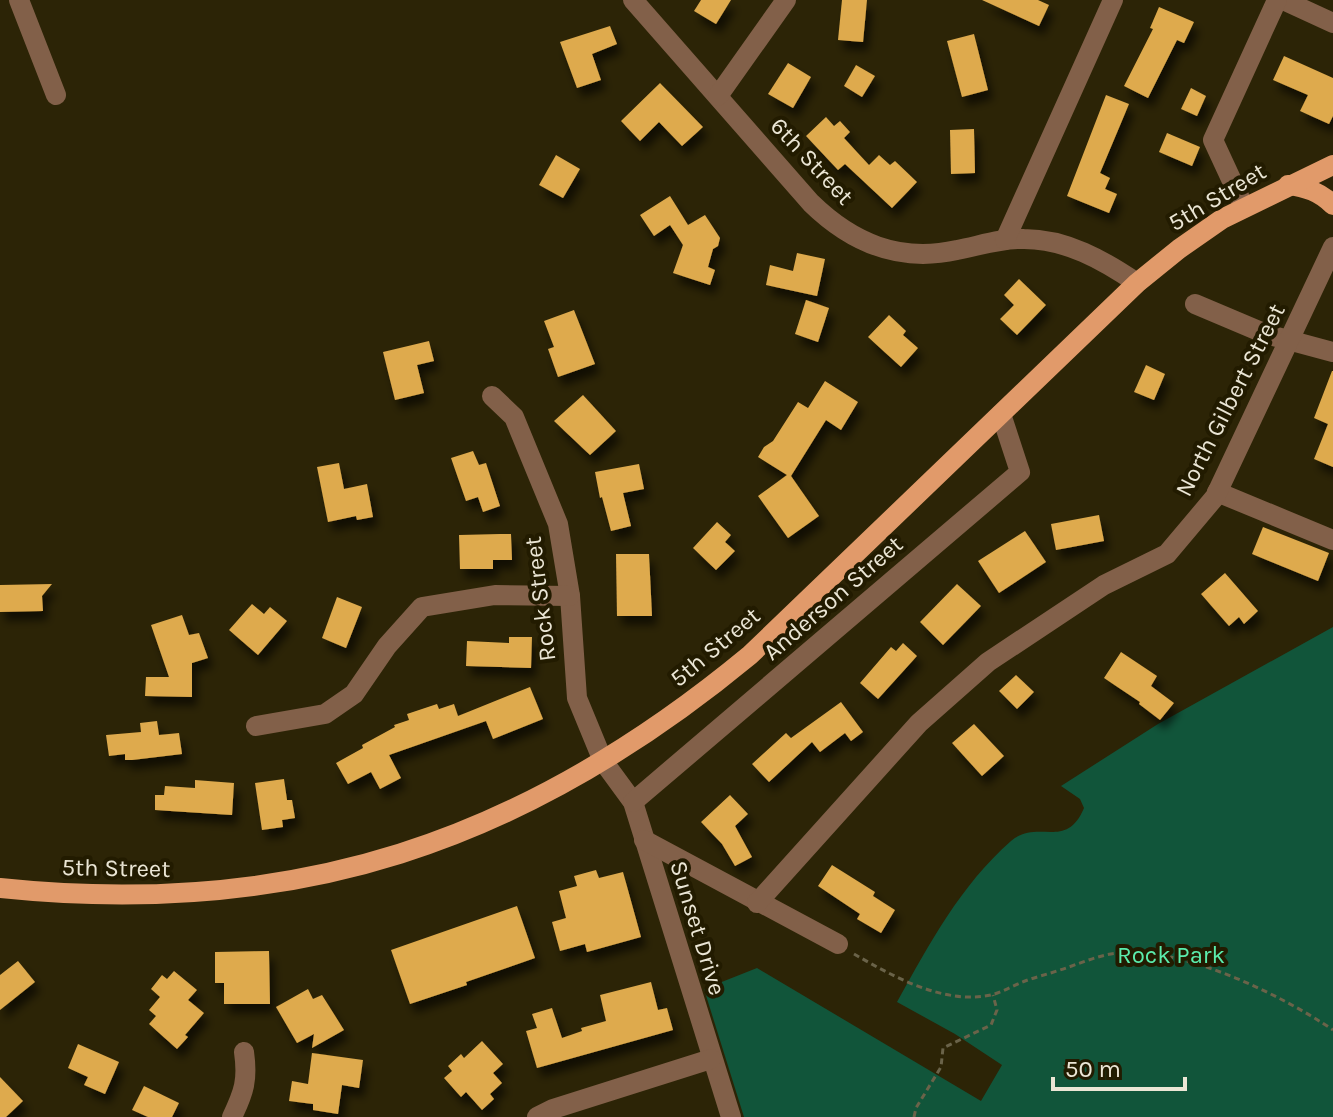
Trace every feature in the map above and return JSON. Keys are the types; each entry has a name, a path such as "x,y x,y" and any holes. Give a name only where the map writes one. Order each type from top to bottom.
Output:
{"main road":[{"name":"5th Street","path":"0,888 82,895 226,892 311,878 452,837 532,801 603,761 682,708 750,655 1137,283 1209,227 1333,165"},
{"path":"1288,185 1309,189 1333,205"}],"street":[{"path":"19,0 56,95"},
{"name":"6th Street","path":"633,0 811,203 839,228 865,243 915,255 1005,240 1039,240 1063,244 1101,261 1137,283"},
{"path":"718,96 786,0"},
{"path":"1005,240 1113,0"},
{"path":"1244,207 1213,140 1277,0"},
{"path":"1283,0 1333,23"},
{"name":"North Gilbert Street","path":"757,903 919,723 988,662 1104,585 1167,554 1217,492 1333,247"},
{"path":"1195,304 1266,334 1333,352"},
{"name":"Rock Street","path":"492,396 514,417 558,524 570,596 577,698 603,761"},
{"name":"Anderson Street","path":"633,802 1020,472 1001,414"},
{"path":"1217,492 1333,540"},
{"path":"256,726 325,714 354,694 387,646 422,607 495,595 570,596"},
{"name":"Sunset Drive","path":"603,761 633,802 731,1117"},
{"path":"644,840 838,944"},
{"path":"232,1117 244,1092 247,1072 244,1052"},
{"path":"537,1117 553,1109 711,1059"}],"path":[{"path":"838,944 896,976 933,991 969,998 993,995 1027,980 1101,956 1120,952 1144,953 1195,963 1278,998 1333,1030"},
{"path":"914,1117 916,1108 941,1067 943,1048 991,1025 997,1010 993,995"}],"green space":[{"name":"Rock Park","path":"1333,627 1333,1117 744,1117 704,989 757,968 981,1101 1002,1065 955,1034 897,1002 961,896 1011,841 1031,832 1060,831 1077,821 1084,808 1080,799 1061,786 1158,724"}],"building":[{"path":"701,0 731,0 716,24 694,11"},
{"path":"842,0 867,0 863,42 838,40"},
{"path":"982,0 1038,0 1049,5 1039,26"},
{"path":"1159,7 1194,22 1184,43 1177,40 1148,98 1124,86 1153,29 1150,28"},
{"path":"610,26 617,44 592,54 601,80 577,88 560,42"},
{"path":"974,34 988,90 962,97 947,41"},
{"path":"1284,56 1333,78 1333,116 1329,124 1300,111 1308,95 1273,80"},
{"path":"788,63 811,77 793,108 768,94"},
{"path":"856,65 875,76 862,97 844,86"},
{"path":"660,83 703,127 682,146 659,122 640,141 621,121"},
{"path":"1191,88 1206,96 1197,116 1181,109"},
{"path":"1106,95 1129,104 1100,173 1110,178 1105,189 1117,194 1109,213 1067,196"},
{"path":"826,117 834,126 840,121 850,132 844,138 869,165 879,155 890,165 895,161 917,182 892,208 845,164 838,170 806,136"},
{"path":"974,129 975,173 951,174 950,130"},
{"path":"1167,133 1200,147 1192,166 1159,152"},
{"path":"556,155 580,169 563,198 539,185"},
{"path":"670,196 688,225 705,215 720,238 708,267 715,270 710,285 673,273 683,245 670,225 654,236 640,215"},
{"path":"797,253 825,259 817,296 766,285 770,265 793,271"},
{"path":"1019,279 1046,305 1017,335 1000,319 1014,305 1004,295"},
{"path":"806,300 829,308 818,342 795,334"},
{"path":"574,310 595,364 558,377 548,349 554,347 544,321"},
{"path":"889,315 906,331 903,335 918,348 901,367 868,337"},
{"path":"429,341 434,361 417,365 424,393 395,400 383,352"},
{"path":"1146,365 1165,374 1154,400 1134,392"},
{"path":"1332,371 1333,467 1314,459 1328,424 1314,418"},
{"path":"825,381 858,402 841,430 826,420 791,476 819,516 788,538 758,496 787,475 758,457 764,447 773,441 798,402 808,408"},
{"path":"583,395 616,431 590,455 554,421"},
{"path":"473,451 479,465 486,463 500,506 483,512 478,497 466,501 451,458"},
{"path":"339,463 344,489 367,484 373,517 357,520 356,516 328,522 317,467"},
{"path":"639,464 644,489 623,493 631,526 611,531 595,472"},
{"path":"1099,515 1104,541 1056,550 1051,524"},
{"path":"717,522 731,535 725,542 735,551 716,570 693,548"},
{"path":"1263,527 1329,553 1318,581 1252,554"},
{"path":"1025,531 1046,562 999,593 978,561"},
{"path":"511,534 512,560 493,560 493,569 460,569 459,535"},
{"path":"616,554 649,554 652,616 617,616"},
{"path":"1225,573 1258,611 1244,624 1239,617 1229,626 1201,594"},
{"path":"52,584 42,596 43,611 0,612 0,585"},
{"path":"957,584 981,606 943,645 920,622"},
{"path":"337,597 362,607 346,648 322,638"},
{"path":"252,604 264,614 270,607 287,621 258,655 229,630"},
{"path":"182,615 189,635 199,633 208,658 192,663 192,697 145,696 146,677 169,677 151,625"},
{"path":"509,637 532,637 531,668 466,666 467,641 509,643"},
{"path":"903,643 917,656 878,699 860,683 891,647 896,651"},
{"path":"1121,652 1157,676 1151,686 1174,703 1160,720 1104,678"},
{"path":"1016,675 1034,692 1017,709 999,691"},
{"path":"530,687 543,719 493,739 486,721 389,755 401,778 380,789 371,772 348,784 336,763 394,725 409,720 407,714 437,704 439,709 454,704 458,716"},
{"path":"841,702 863,732 851,741 845,733 820,752 812,742 769,782 752,764 786,733 791,738"},
{"path":"157,721 159,735 179,733 182,754 132,760 125,760 125,754 109,756 106,735 141,732 140,723"},
{"path":"974,724 1004,756 982,776 952,743"},
{"path":"284,779 287,800 292,800 295,818 282,820 283,827 262,830 255,783"},
{"path":"195,780 234,783 232,815 155,810 155,795 164,795 165,786 195,788"},
{"path":"730,795 748,814 735,826 752,857 735,866 722,844 701,822"},
{"path":"832,865 875,892 873,896 895,910 881,933 857,919 860,914 818,886"},
{"path":"596,870 599,878 623,872 641,937 587,952 585,944 560,951 552,922 566,918 559,891 577,886 574,876"},
{"path":"517,906 535,958 410,1004 391,950"},
{"path":"269,951 270,1004 224,1004 224,983 215,983 215,952"},
{"path":"18,961 35,982 0,1010 0,975"},
{"path":"174,971 197,990 188,1000 204,1013 177,1049 149,1024 156,1016 149,1010 160,997 151,989 162,975 167,979"},
{"path":"651,982 658,1010 667,1008 673,1030 537,1068 526,1031 537,1028 532,1014 552,1008 562,1038 582,1031 581,1028 606,1021 600,995"},
{"path":"308,989 313,999 322,995 344,1030 312,1048 314,1034 297,1043 276,1007"},
{"path":"482,1041 503,1064 493,1073 502,1083 490,1094 494,1099 482,1110 466,1092 461,1097 444,1078 452,1071 448,1066 461,1054 464,1058"},
{"path":"78,1044 119,1062 105,1094 84,1085 88,1077 68,1068"},
{"path":"312,1053 363,1060 359,1088 342,1085 338,1114 313,1110 313,1104 289,1101 292,1081 308,1084"},
{"path":"0,1077 23,1101 6,1117 0,1117"},
{"path":"144,1086 179,1103 172,1117 148,1117 132,1110"}]}
